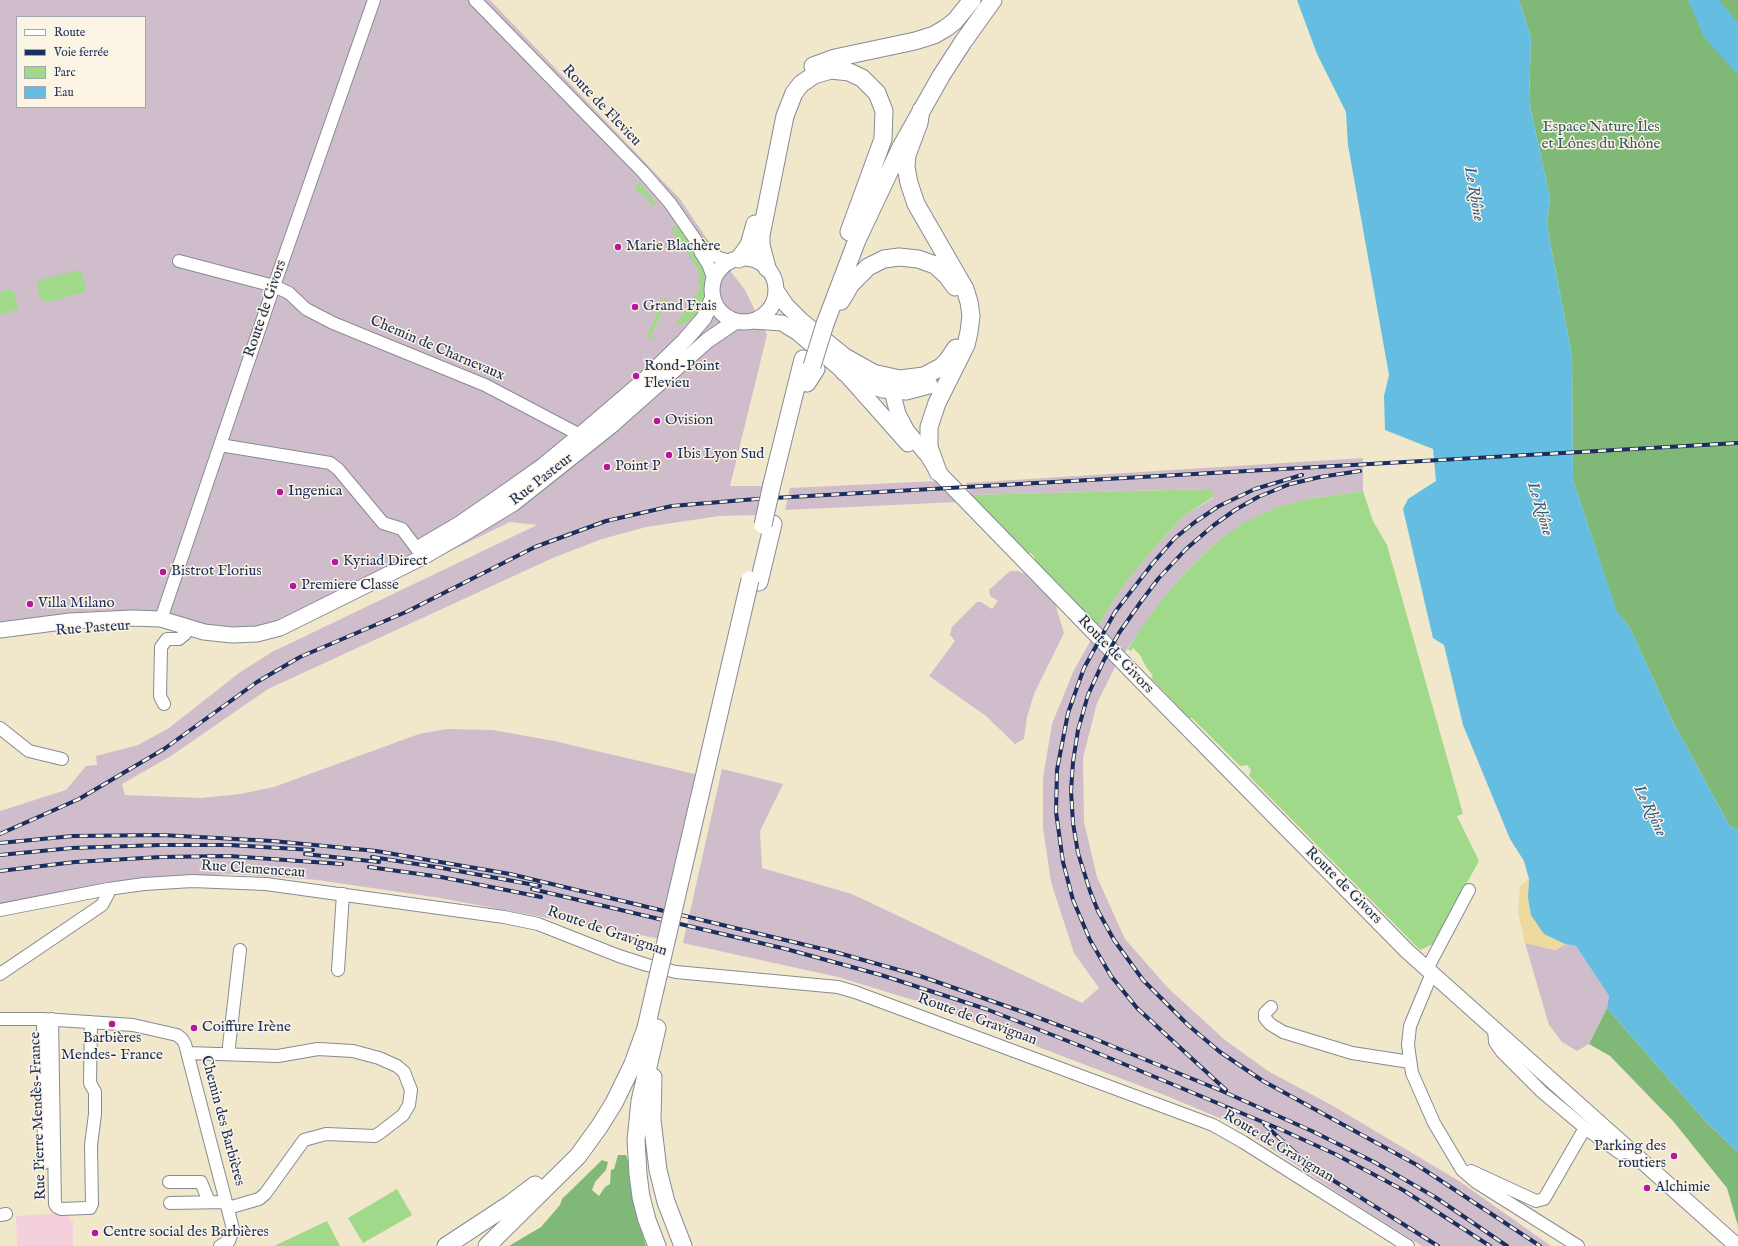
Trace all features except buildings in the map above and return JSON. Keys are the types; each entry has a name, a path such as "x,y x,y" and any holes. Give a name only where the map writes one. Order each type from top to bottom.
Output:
{"highway":[{"path":"735,260 749,246 752,238 778,111 785,93 793,81 806,70 820,62 910,42 934,35 955,21 972,0"},
{"path":"849,232 867,190 912,103 980,0"},
{"path":"824,324 866,220 901,147 921,110 962,42 993,0"},
{"path":"487,1246 556,1180 578,1156 599,1127 614,1103 638,1051 660,990 777,484 824,324 849,232 881,144 884,131 884,111 877,93 862,78 849,72 831,70 814,75 801,84 794,93 785,116 761,235 761,245 767,268"},
{"path":"921,110 908,155 907,174 916,204 961,281 969,302 971,316 970,332 963,351 934,410 929,427 929,447 938,472"},
{"path":"824,324 846,291 862,272 872,264 891,258 904,256 934,265 947,276 958,293 963,312 962,333 952,355 941,367 924,376 907,379 877,374"},
{"path":"844,372 870,386 889,390 906,391 926,386 940,378 956,364"},
{"path":"777,484 810,369"},
{"path":"660,990 659,1020 652,1078 653,1138 661,1185 672,1221 683,1246"},
{"path":"657,1246 647,1220 641,1197 636,1140 640,1101 659,1020"},
{"path":"446,1246 510,1204 541,1180 558,1164 614,1103"},
{"path":"477,1246 525,1208"}],"main road":[{"path":"735,260 754,260 767,268 772,276 776,290 786,305 801,320 845,356 877,374 893,395 898,414 907,432 928,456 938,472 926,463 882,416 844,372 786,325 777,322 736,321 721,312 713,298 714,280 719,271 735,260"},
{"path":"753,321 762,316 769,309 774,300 776,290"},
{"name":"Rue Pasteur","path":"0,630 100,619 132,618 161,619 186,628 232,636 257,634 280,628 325,606 421,553 463,534 514,503 584,440 685,340 704,318 713,298"},
{"name":"Rue Pasteur","path":"584,440 645,397 708,340 736,321"},
{"path":"882,416 880,401 883,396 889,390 907,379"},
{"name":"Route de Givors","path":"938,472 1328,871 1430,971 1737,1246"},
{"name":"Rue Pasteur","path":"0,639 70,628 100,626 186,628"}],"street":[{"name":"Route de Givors","path":"161,619 274,286 374,0"},
{"name":"Route de Flevieu","path":"475,0 643,172 670,203 697,242 719,258 735,260"},
{"name":"Route de Flevieu","path":"697,242 700,253 708,264 714,280"},
{"name":"Chemin de Charnevaux","path":"179,261 274,286 289,293 306,309 333,323 484,385 584,440"},
{"path":"220,445 330,464 338,469 383,523 402,529 421,553"},
{"path":"164,704 160,696 161,647 168,639 179,639 185,634 186,628"},
{"path":"0,728 29,751 62,759"},
{"name":"Rue Clemenceau","path":"0,910 108,889 144,884 192,881 266,884 504,917"},
{"path":"0,974 102,905 108,894 108,889"},
{"path":"1469,890 1430,971 1410,1026 1408,1045 1412,1073 1434,1123 1462,1170 1476,1182 1578,1246"},
{"path":"338,970 343,894"},
{"name":"Route de Gravignan","path":"504,917 538,924 619,956 676,972 838,987 855,992 1213,1126 1249,1146 1408,1246"},
{"path":"230,1054 229,1046 240,950"},
{"path":"1271,1007 1265,1013 1265,1018 1270,1024 1283,1032 1352,1053 1410,1062"},
{"name":"Chemin des Barbières","path":"0,1019 48,1019 133,1025 177,1035 186,1044 233,1229 229,1241 220,1246"},
{"path":"44,1163 48,1019"},
{"name":"Rue Pierre Mendès-France","path":"48,1019 55,1204 61,1209 90,1208 92,1204 91,1145 96,1092 90,1083 91,1022"},
{"path":"1494,1029 1495,1042 1502,1052 1542,1092 1585,1128 1620,1153 1631,1151"},
{"path":"170,1203 209,1202 227,1205 259,1198 265,1194 304,1140 326,1134 375,1136 403,1115 412,1097 412,1090 408,1079 404,1072 397,1066 379,1058 353,1051 318,1049 278,1056 188,1053"},
{"path":"1462,1170 1468,1170 1536,1201 1544,1199 1585,1128"},
{"path":"169,1182 201,1182 209,1202"}],"shaded area":[{"path":"0,0 490,0 680,199 715,251 745,290 767,335 730,486 763,486 757,515 719,516 646,527 602,539 555,557 268,689 171,756 122,784 125,795 201,798 240,794 274,787 419,734 447,729 493,730 554,741 699,775 661,939 440,898 318,880 233,874 149,878 0,905 0,811 66,790 86,766 97,765 96,756 138,745 169,728 239,673 272,652 537,525 510,522 290,629 240,637 168,616 0,626"},
{"path":"1363,458 1363,491 1309,499 1219,540 1168,592 1123,655 1097,628 1121,589 1153,549 1184,516 1213,498 1212,489 971,495 966,483"},
{"path":"938,481 957,502 785,510 790,488"},
{"path":"1010,571 1018,571 1025,574 1055,603 1064,633 1034,694 1027,717 1024,739 1015,744 986,716 929,676 955,641 950,635 952,627 977,602 981,602 992,609 998,601 990,596 989,590"},
{"path":"1091,640 1117,663 1097,703 1083,758 1084,822 1097,877 1125,939 1168,988 1225,1040 1268,1071 1335,1107 1459,1181 1551,1246 1422,1246 1258,1140 1224,1120 1167,1096 923,1003 838,977 683,943 722,769 783,784 760,831 762,868 852,894 1082,1003 1099,988 1074,953 1051,882 1043,828 1043,778 1052,724 1074,670"},
{"path":"1525,943 1556,950 1565,944 1576,946 1609,996 1607,1008 1589,1044 1577,1051 1562,1042 1549,1025"},
{"path":"65,1213 69,1216 69,1220 73,1220 73,1246 17,1246 16,1216"}],"green space":[{"name":"Espace Nature Îles et Lônes du Rhône","path":"1519,0 1738,0 1738,831 1729,825 1672,720 1629,626 1617,613 1573,480 1572,356 1547,226 1550,198 1529,102 1531,38"},
{"path":"639,182 657,206 652,206 645,195 635,191 615,235"},
{"path":"675,226 679,227 705,265 708,274 705,275 704,302 701,310 693,321 675,325 700,288 698,269 671,228"},
{"path":"79,270 81,271 86,287 84,292 49,302 41,300 37,286 39,280"},
{"path":"10,289 14,291 18,309 0,315 0,292"},
{"path":"665,297 668,300 650,337 655,339 654,341 646,337"},
{"path":"1212,489 1213,497 1184,516 1153,549 1121,589 1097,628 1083,614 1078,604 1035,560 1031,553 1028,553 971,495"},
{"path":"1363,491 1373,521 1387,545 1463,814 1457,816 1479,861 1433,944 1420,950 1249,776 1251,770 1247,765 1240,766 1192,718 1189,718 1151,678 1153,676 1146,667 1140,655 1133,648 1131,651 1128,649 1146,621 1168,592 1219,540 1245,522 1277,507 1309,499"},
{"path":"1607,1008 1707,1123 1738,1152 1738,1226 1727,1188 1673,1121 1610,1056 1589,1044"},
{"path":"618,1155 626,1155 628,1161 630,1185 636,1213 646,1246 509,1246 541,1227 560,1205 562,1199 602,1160 608,1162 606,1170 595,1182 592,1190 599,1196 605,1187 610,1184 611,1170 614,1169"},
{"path":"397,1189 412,1215 363,1243 348,1218"},
{"path":"327,1221 340,1246 274,1246"}],"sand":[{"path":"1529,879 1528,898 1544,934 1565,944 1556,950 1525,943 1518,912 1520,886"}],"water":[{"name":"Le Rhône","path":"1297,0 1519,0 1531,38 1529,102 1550,198 1547,226 1572,356 1573,480 1617,612 1629,626 1672,720 1729,825 1738,831 1738,1152 1707,1123 1607,1008 1609,996 1576,946 1565,944 1544,934 1531,915 1528,898 1529,879 1524,861 1510,839 1463,725 1444,645 1433,638 1403,509 1408,499 1436,481 1433,449 1385,430 1384,396 1389,375 1348,145 1346,112 1317,54"},
{"path":"1688,0 1719,0 1738,23 1738,75 1704,37"}],"railway":[{"path":"0,834 79,799 164,749 257,682 300,657 406,612 535,547 606,521 672,506 756,499 1738,443"},
{"path":"1360,471 1320,477 1290,484 1258,497 1235,510 1214,525 1186,549 1158,579 1140,603 1119,633 1103,662 1088,695 1078,730 1073,762 1071,791 1073,823 1078,853 1098,911 1114,940 1143,980 1188,1025 1220,1052 1263,1081 1417,1165 1540,1246"},
{"path":"1226,1090 1137,1008 1111,976 1090,940 1073,900 1063,862 1056,812 1057,770 1068,713 1084,668 1115,612 1153,563 1175,538 1219,506 1255,489 1302,475"},
{"path":"0,843 73,836 161,835 273,841 376,851 510,874 835,952 920,976 1023,1012 1090,1037 1222,1091 1314,1132 1374,1162 1435,1197 1507,1246"},
{"path":"0,855 72,848 160,845 229,845 313,850"},
{"path":"305,854 379,862"},
{"path":"0,871 75,862 161,857 229,856 342,864"},
{"path":"372,857 540,886"},
{"path":"369,867 441,877 541,897"},
{"path":"532,889 786,949 881,975 986,1009 1083,1047 1282,1130 1335,1154 1403,1190 1490,1246"},
{"path":"1265,1125 1300,1157 1331,1179 1438,1246"}],"place":[{"name":"Marie Blachère","path":"618,247"},
{"name":"Grand Frais","path":"635,307"},
{"name":"Rond-Point Flevieu","path":"636,376"},
{"name":"Ovision","path":"657,421"},
{"name":"Ibis Lyon Sud","path":"669,455"},
{"name":"Point P","path":"607,467"},
{"name":"Ingenica","path":"280,492"},
{"name":"Kyriad Direct","path":"335,562"},
{"name":"Bistrot Florius","path":"163,572"},
{"name":"Premiere Classe","path":"293,586"},
{"name":"Villa Milano","path":"30,604"},
{"name":"Barbières Mendes- France","path":"112,1024"},
{"name":"Coiffure Irène","path":"194,1028"},
{"name":"Parking des routiers","path":"1674,1156"},
{"name":"Alchimie","path":"1647,1188"},
{"name":"Centre social des Barbières","path":"95,1233"}]}
